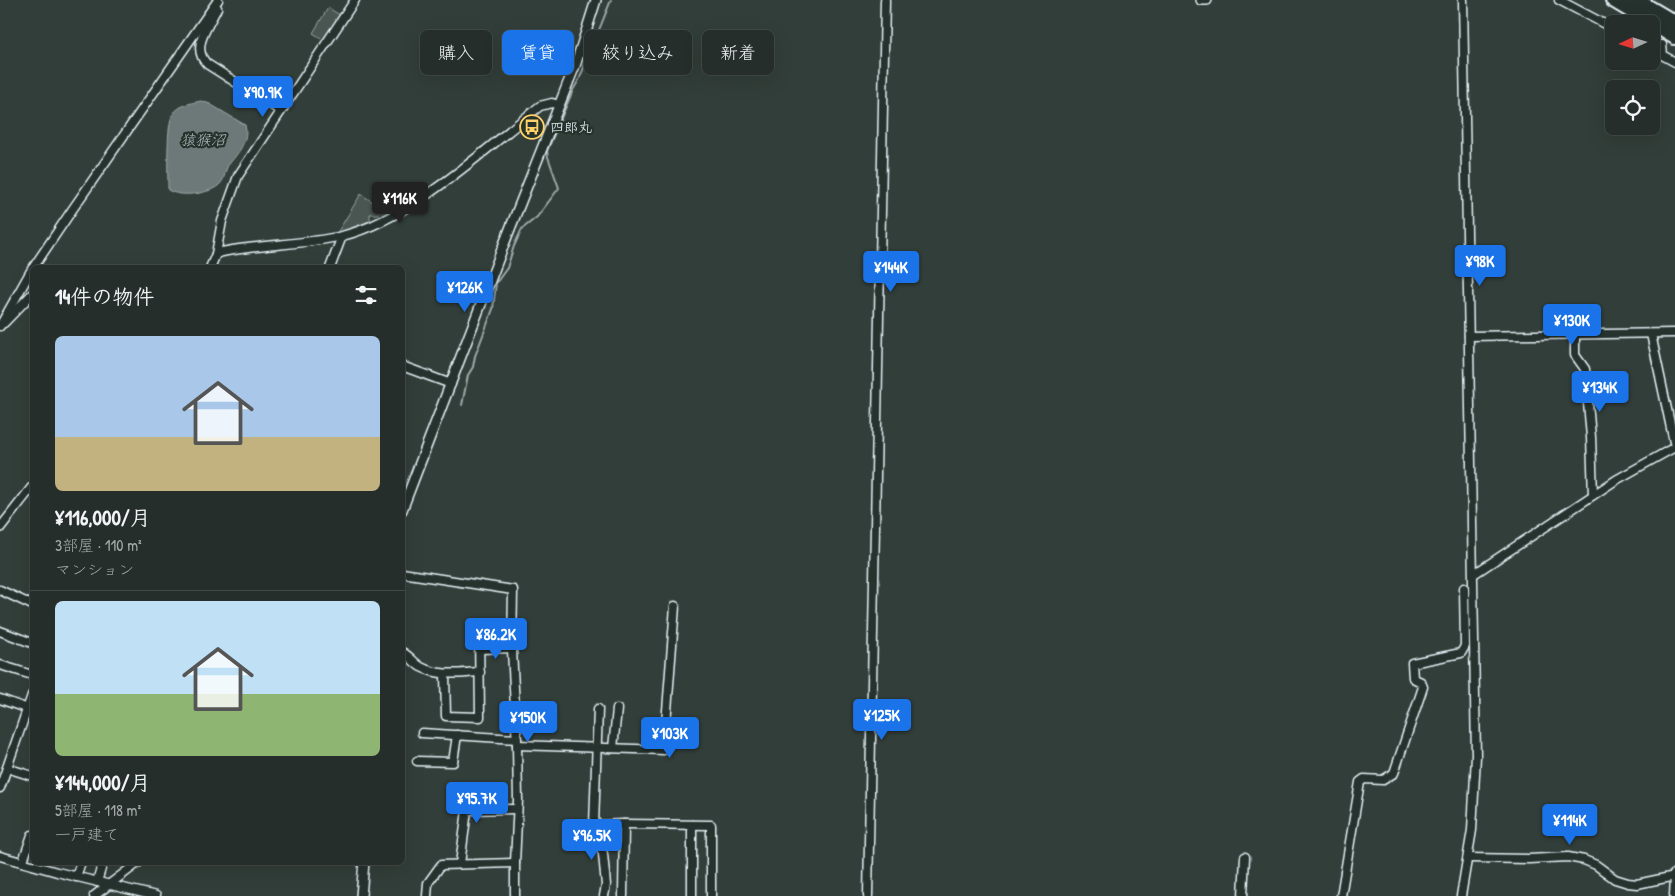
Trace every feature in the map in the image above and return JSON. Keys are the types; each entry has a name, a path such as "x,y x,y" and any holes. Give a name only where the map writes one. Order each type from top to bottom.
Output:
{"highway":[{"path":"1605,0 1636,15"},
{"path":"1613,0 1639,15"},
{"path":"1638,1 1675,24"},
{"path":"1660,28 1675,37"}],"street":[{"path":"211,265 216,254 222,221 238,176 355,0"},
{"path":"405,502 576,63 596,0"},
{"path":"868,896 885,0"},
{"path":"1201,0 1207,0"},
{"path":"1461,896 1468,858 1476,756 1463,0"},
{"path":"1559,0 1605,24"},
{"path":"217,2 218,5 214,16 202,37 200,53 202,59 281,112"},
{"path":"35,265 217,2"},
{"path":"1662,45 1663,55"},
{"path":"1660,54 1675,62"},
{"path":"216,254 235,249 342,236 375,224 418,201 540,106 552,103 559,106"},
{"path":"331,265 342,236"},
{"path":"1,325 30,273"},
{"path":"1,325 30,296"},
{"path":"1469,336 1675,333"},
{"path":"1474,574 1616,480 1675,447 1651,334"},
{"path":"1575,335 1576,355 1585,369 1591,437 1593,495"},
{"path":"405,367 451,384"},
{"path":"0,528 30,490"},
{"path":"405,573 512,590 512,648 517,742 515,896"},
{"path":"1340,896 1360,782 1364,779 1383,780 1394,773 1423,687 1421,682 1413,678 1412,664 1461,653 1464,650 1464,588"},
{"path":"0,590 30,604"},
{"path":"422,733 517,742 664,750 674,606"},
{"path":"445,674 446,716 480,717 480,630"},
{"path":"0,631 30,642"},
{"path":"480,649 512,648"},
{"path":"405,654 419,666 434,672 445,674 480,672"},
{"path":"0,665 30,674"},
{"path":"0,699 28,709"},
{"path":"0,788 30,702"},
{"path":"598,709 594,825 603,854 606,885 604,896"},
{"path":"613,748 617,710"},
{"path":"417,761 453,762 457,735"},
{"path":"7,768 30,775"},
{"path":"460,864 467,810 517,809"},
{"path":"623,896 624,824"},
{"path":"594,825 711,826 711,896"},
{"path":"692,825 692,896"},
{"path":"23,861 30,841"},
{"path":"0,856 30,863"},
{"path":"1244,896 1245,857"},
{"path":"1468,858 1529,859 1568,857 1584,860 1596,865 1615,879 1637,884 1675,876"},
{"path":"427,896 428,883 441,865 515,863"},
{"path":"36,865 110,886 156,896"},
{"path":"76,877 80,865"},
{"path":"97,882 101,865"},
{"path":"94,896 110,886 135,865"},
{"path":"361,896 364,865"},
{"path":"1674,896 1675,872"}],"shaded area":[{"path":"328,8 340,15 324,40 313,33"},
{"path":"361,194 387,212 379,217 378,214 370,214 370,221 337,233"}],"water":[{"name":"猿猴沼","path":"201,101 210,104 245,125 246,136 240,150 228,165 220,184 210,190 195,194 180,194 168,190 168,139 171,119 178,108"}],"waterway":[{"path":"462,405 468,375 473,367 475,356 493,309 496,283 507,268 522,229 537,217 559,188 547,151 579,80 611,0"}],"place":[{"name":"四郎丸","path":"532,127"}]}
